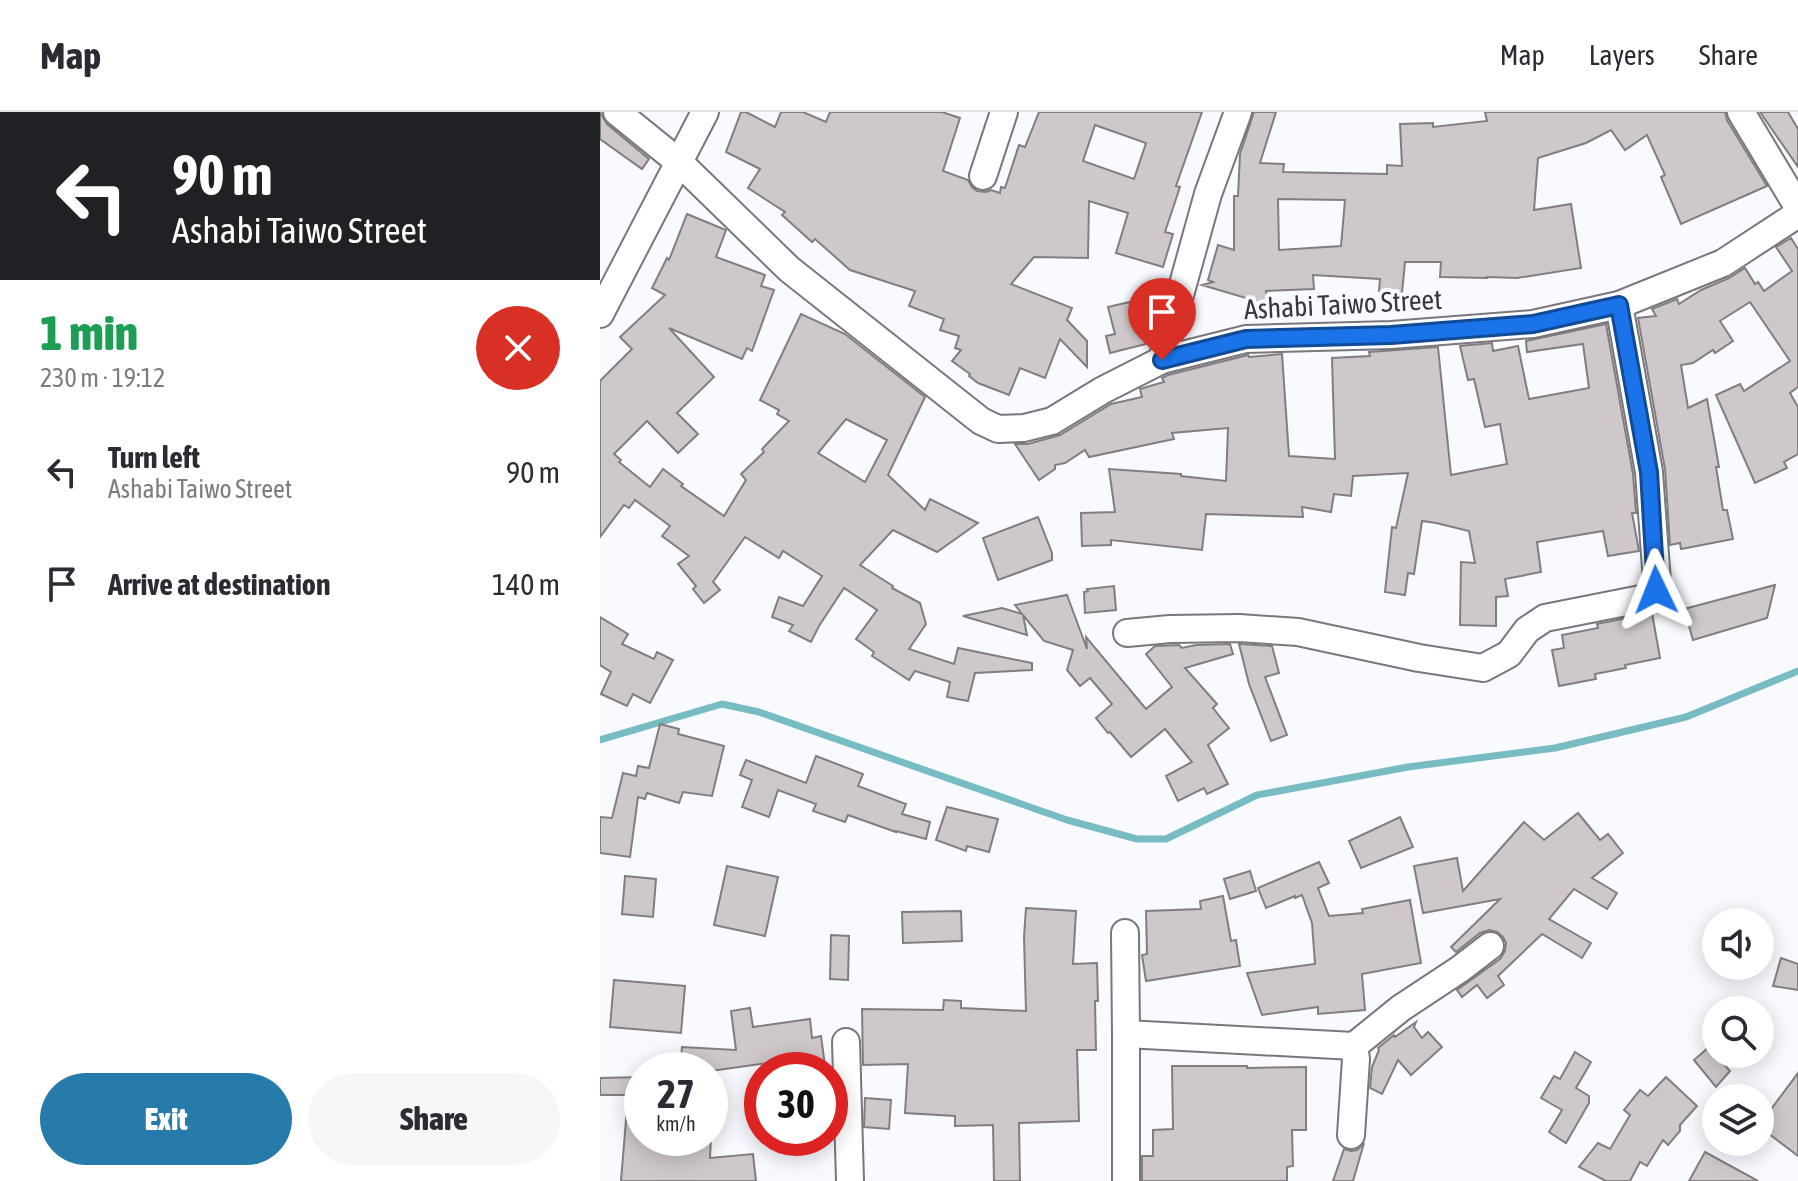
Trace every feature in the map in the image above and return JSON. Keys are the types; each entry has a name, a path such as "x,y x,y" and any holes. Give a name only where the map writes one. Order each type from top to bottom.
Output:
{"street":[{"name":"Ashabi Taiwo Street","path":"617,112 680,163 789,269 981,421 998,429 1024,428 1052,421 1162,360 1246,339 1391,335 1533,324 1619,305 1723,263 1798,214"},
{"path":"600,314 705,112"},
{"path":"983,176 1004,112"},
{"path":"1162,360 1208,194 1238,112"},
{"path":"1741,112 1798,207"},
{"path":"1127,633 1215,628 1298,632 1419,658 1483,668 1509,654 1527,630 1545,618 1651,597 1657,582 1649,472 1619,305"},
{"path":"1125,933 1126,1181"},
{"path":"1126,1034 1354,1046 1401,1008 1490,946"},
{"path":"846,1042 850,1181"},
{"path":"1351,1135 1356,1059 1354,1046"}],"building":[{"path":"600,112 607,124 649,159 642,169 600,139"},
{"path":"741,112 775,127 781,112 803,112 826,122 830,112 942,112 960,118 943,171 968,180 977,191 1000,193 1001,187 1005,188 1019,145 1025,147 1039,112 1202,112 1176,186 1180,187 1165,232 1173,234 1163,267 1116,253 1128,213 1089,201 1088,258 1034,257 1011,284 1072,308 1067,320 1087,341 1087,367 1060,339 1045,378 1020,368 1009,395 978,383 952,361 961,350 955,348 959,336 940,330 944,319 909,306 915,291 850,270 815,239 812,242 782,215 785,212 748,188 760,169 726,152","holes":["1095,125 1146,143 1134,179 1083,161"]},
{"path":"1254,112 1276,112 1260,163 1284,164 1283,172 1387,174 1387,165 1402,166 1400,124 1433,123 1433,127 1487,121 1485,112 1725,112 1767,186 1681,224 1661,177 1665,175 1647,135 1625,150 1611,130 1586,143 1538,158 1534,210 1571,204 1581,268 1517,278 1440,277 1441,262 1405,262 1402,293 1379,291 1380,279 1313,275 1314,289 1266,291 1269,305 1250,310 1246,298 1202,285 1213,282 1208,280 1218,245 1234,250 1234,196 1238,196 1240,154","holes":["1278,199 1345,200 1341,246 1279,250"]},
{"path":"1760,112 1788,112 1798,129 1798,167"},
{"path":"687,214 726,230 716,257 765,275 761,286 774,290 752,351 747,348 742,359 669,328 714,377 677,413 698,434 678,453 647,421 614,454 621,460 619,462 650,487 663,469 683,484 681,486 724,516 746,480 741,474 789,421 777,414 779,410 760,400 801,314 845,334 925,397 888,475 925,510 930,499 978,523 937,552 893,530 860,565 920,603 926,624 909,649 954,664 958,648 1032,663 1032,670 975,673 968,701 947,697 950,682 915,671 909,680 872,656 874,652 856,639 877,610 844,588 811,642 789,631 793,625 772,617 779,597 803,606 822,576 783,551 779,558 745,537 713,582 720,590 704,603 693,589 696,586 678,564 689,556 662,536 670,526 635,500 629,508 624,505 600,537 600,381 632,349 620,337 665,295 652,288 667,258 669,260","holes":["846,419 887,440 865,482 818,453"]},
{"path":"1791,238 1798,249 1798,387 1790,393 1798,407 1798,454 1784,462 1787,468 1755,483 1716,395 1740,384 1744,391 1790,361 1750,302 1720,321 1733,341 1715,353 1713,350 1693,363 1681,365 1688,408 1707,399 1723,510 1727,510 1733,539 1681,549 1680,543 1670,545 1665,469 1638,318 1656,316 1652,309 1677,299 1679,304 1745,268 1755,284 1758,282 1764,291 1792,271 1776,247"},
{"path":"1151,297 1156,320 1150,343 1110,353 1106,336 1115,334 1108,307"},
{"path":"1606,324 1633,474 1636,513 1632,513 1639,551 1608,556 1603,531 1537,542 1541,572 1505,579 1508,596 1496,597 1496,626 1460,625 1461,562 1475,563 1469,531 1422,521 1414,574 1408,573 1405,595 1385,592 1392,527 1396,528 1408,473 1353,476 1351,496 1334,494 1331,512 1302,507 1303,517 1206,514 1202,550 1111,540 1111,545 1082,546 1081,513 1115,512 1109,469 1226,481 1228,428 1172,433 1174,439 1089,457 1085,450 1065,463 1055,465 1055,469 1039,480 1015,444 1028,444 1060,435 1111,404 1142,397 1140,389 1164,382 1162,378 1168,375 1248,355 1282,354 1289,456 1335,459 1332,358 1438,347 1451,475 1507,464 1500,424 1485,427 1474,379 1468,380 1460,346 1492,343 1493,351 1518,346 1529,399 1589,388 1583,344 1527,352 1526,341"},
{"path":"1038,517 1052,560 998,580 983,538"},
{"path":"1775,585 1767,618 1693,640 1684,609"},
{"path":"1114,586 1116,610 1085,613 1084,592 1087,589"},
{"path":"1067,595 1087,649 1086,637 1146,709 1172,687 1146,654 1155,646 1179,645 1182,648 1230,644 1233,654 1185,668 1217,704 1213,708 1229,728 1208,745 1228,784 1207,794 1204,788 1178,801 1166,776 1192,762 1165,729 1131,757 1096,718 1112,704 1090,678 1080,686 1067,670 1073,650 1044,641 1023,615 1027,635 963,616 1002,608 1022,614 1015,605"},
{"path":"1652,613 1660,658 1595,674 1596,679 1559,686 1552,650 1564,648 1562,635"},
{"path":"600,617 628,634 622,644 654,659 657,652 673,660 650,703 633,694 627,706 601,694 611,672 600,665"},
{"path":"1239,644 1272,646 1279,673 1265,677 1287,735 1271,741 1249,684"},
{"path":"660,724 679,729 678,734 724,746 712,796 683,792 679,803 647,793 645,799 638,797 630,857 600,853 600,817 612,818 623,773 636,776 638,766 649,768"},
{"path":"816,756 863,774 858,786 906,804 902,814 930,822 926,839 848,815 845,822 813,811 816,804 778,790 769,817 742,807 752,780 740,775 746,760 806,783"},
{"path":"947,807 998,819 989,852 967,846 966,851 936,840"},
{"path":"1578,813 1600,840 1608,834 1623,853 1592,878 1617,893 1607,909 1574,889 1549,919 1591,943 1582,958 1542,934 1498,976 1504,985 1487,998 1477,985 1462,997 1457,990 1500,959 1506,943 1497,932 1489,930 1480,933 1456,952 1451,947 1500,899 1423,913 1414,866 1457,858 1463,891 1524,822 1544,840"},
{"path":"1400,817 1413,847 1361,868 1349,841"},
{"path":"1319,862 1329,883 1318,888 1329,916 1363,913 1362,909 1410,900 1421,963 1362,974 1365,1010 1318,1014 1318,1007 1262,1015 1247,973 1315,964 1312,923 1302,895 1266,908 1258,888"},
{"path":"727,866 778,877 765,936 714,925"},
{"path":"1250,871 1256,891 1230,899 1224,879"},
{"path":"625,876 656,879 653,917 622,914"},
{"path":"1223,896 1231,941 1236,940 1240,966 1146,981 1142,955 1147,954 1146,911 1201,909 1200,901"},
{"path":"1026,908 1076,911 1073,964 1097,963 1096,1050 1077,1050 1079,1121 1019,1123 1020,1181 994,1181 993,1125 955,1126 955,1116 905,1113 908,1064 863,1065 862,1009 943,1010 944,1000 961,1001 961,1008 1026,1011"},
{"path":"961,911 962,941 903,943 902,912"},
{"path":"831,935 849,936 848,980 830,979"},
{"path":"1781,958 1798,964 1798,990 1773,986"},
{"path":"614,980 685,986 681,1033 610,1027"},
{"path":"750,1008 753,1027 810,1019 812,1038 821,1036 823,1052 744,1052 744,1066 728,1069 728,1052 682,1052 682,1047 736,1050 731,1011"},
{"path":"1416,1022 1414,1027 1422,1038 1428,1032 1442,1047 1411,1075 1398,1060 1382,1094 1370,1088 1378,1048"},
{"path":"1575,1052 1591,1062 1576,1088 1589,1096 1589,1103 1566,1143 1549,1132 1562,1110 1541,1098 1554,1076 1560,1079"},
{"path":"1702,1053 1702,1068 1727,1068 1730,1071 1719,1084 1714,1084 1694,1060"},
{"path":"1172,1066 1306,1067 1306,1130 1292,1130 1293,1166 1287,1167 1287,1181 1142,1181 1142,1156 1153,1156 1153,1130 1173,1129"},
{"path":"1798,1073 1798,1156 1774,1138 1774,1105"},
{"path":"624,1077 624,1095 600,1095 600,1078"},
{"path":"1666,1077 1697,1106 1668,1145 1663,1140 1647,1166 1640,1162 1630,1181 1606,1181 1579,1167 1598,1143 1610,1149 1630,1115 1624,1110 1640,1090 1648,1096"},
{"path":"865,1098 891,1100 889,1129 864,1127"},
{"path":"1364,1143 1353,1181 1333,1181 1344,1149 1357,1150"},
{"path":"624,1144 624,1156 753,1156 756,1181 621,1181"},
{"path":"1703,1156 1712,1156 1758,1181 1689,1181"}],"waterway":[{"path":"600,740 722,704 759,712 1067,820 1137,839 1166,839 1257,795 1408,767 1555,748 1686,717 1798,671"}],"route":[{"path":"1162,360 1246,339 1391,335 1533,324 1619,305 1649,472 1656,590"}]}
